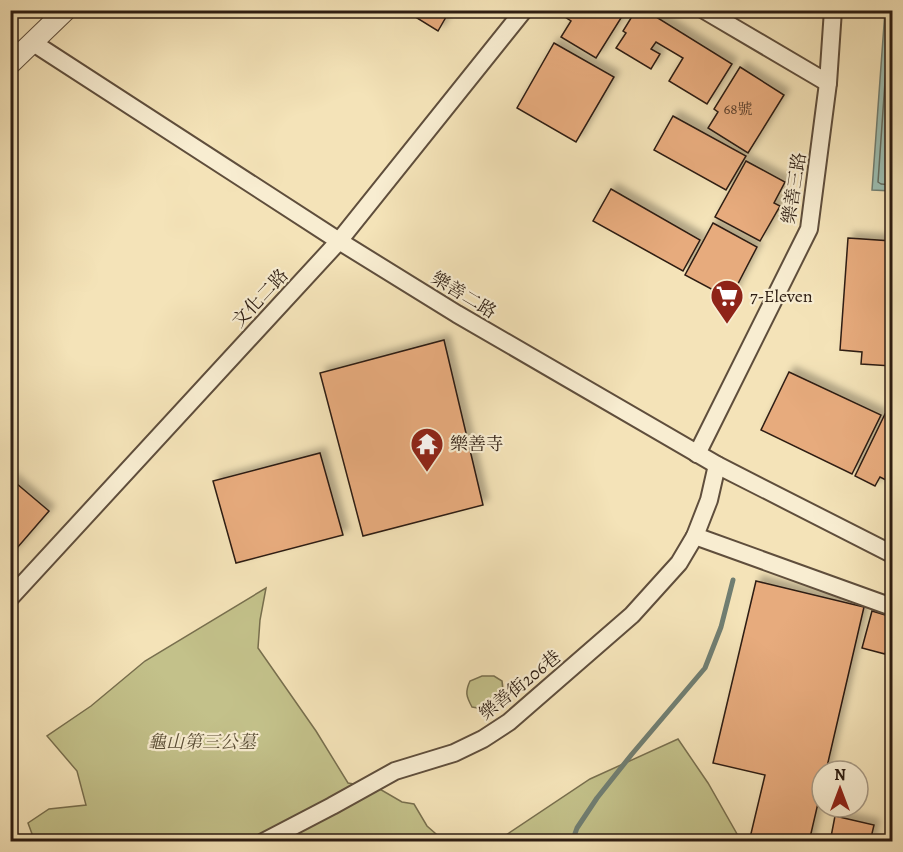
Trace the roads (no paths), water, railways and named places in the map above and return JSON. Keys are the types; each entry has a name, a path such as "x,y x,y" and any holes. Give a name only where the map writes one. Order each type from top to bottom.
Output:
{"street":[{"path":"10,64 66,10"},
{"name":"文化二路","path":"12,595 339,241 524,10"},
{"path":"704,10 828,83"},
{"name":"樂善三路","path":"697,454 809,229 828,83 833,10"},
{"name":"樂善二路","path":"32,42 339,241 457,314 697,454 892,554"},
{"name":"樂善街206巷","path":"263,842 395,771 454,753 483,739 509,722 632,615 680,563 709,500 717,465"},
{"path":"694,536 892,607"}],"water":[{"path":"885,11 892,11 892,191 872,190"}],"waterway":[{"path":"572,842 577,828 597,798 705,668 721,627 733,580"}],"place":[{"name":"7-Eleven","path":"727,325"},
{"name":"樂善寺","path":"427,473"}],"park label":[{"name":"龜山第三公墓","path":"202,742"}]}
